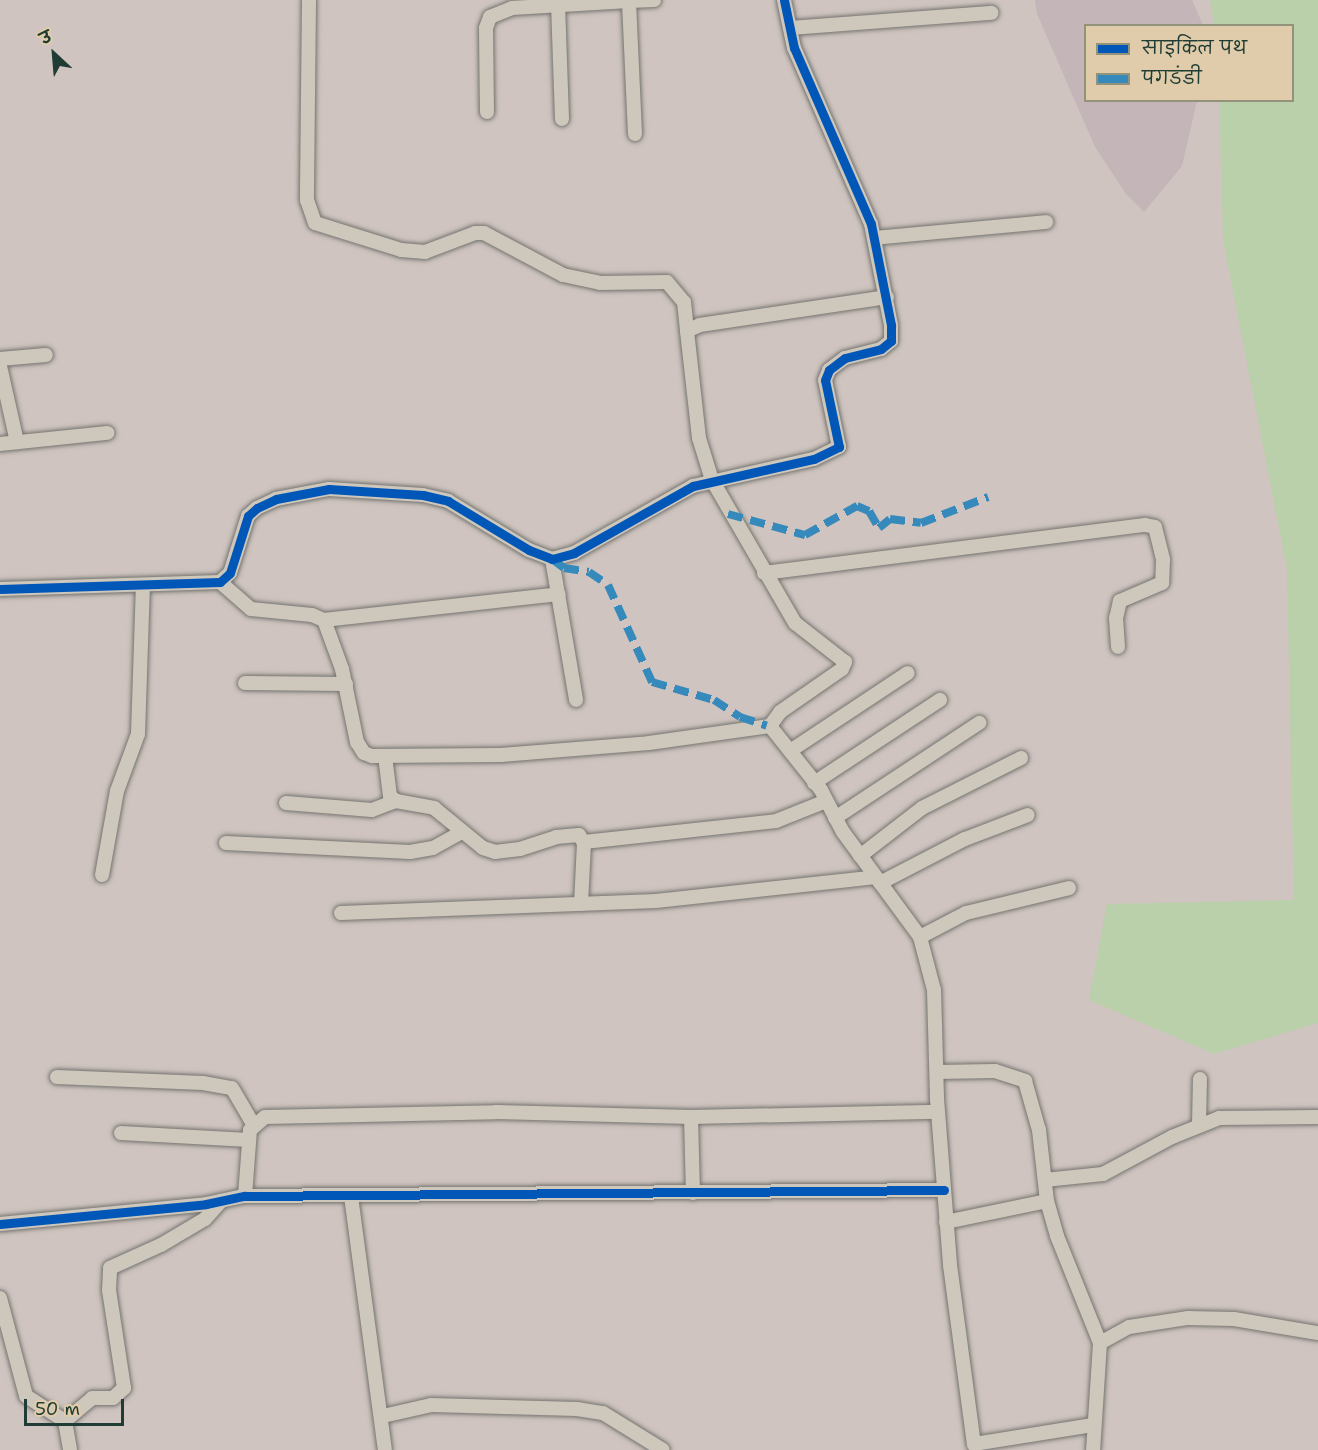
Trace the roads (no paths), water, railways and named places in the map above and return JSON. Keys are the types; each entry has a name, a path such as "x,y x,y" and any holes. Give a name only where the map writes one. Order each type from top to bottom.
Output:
{"street":[{"path":"309,0 307,200 315,224 401,250 425,252 475,233 484,233 563,275 600,283 667,282 681,293 684,302 699,438 712,480 764,573 795,622 845,662 842,669 780,712 770,726 649,743 501,755 385,756 364,753 357,742 346,684 324,620"},
{"path":"488,112 486,28 490,17 499,10 558,4 654,0"},
{"path":"0,589 220,582 230,573 249,516 257,508 276,499 329,489 423,495 448,501 529,550 552,559 574,553 668,498 712,480 814,459 839,447 825,380 835,363 881,349 891,341 887,297 874,238 861,197 794,48 783,0"},
{"path":"629,1 635,134"},
{"path":"558,4 562,119"},
{"path":"790,27 992,13"},
{"path":"874,238 1046,222"},
{"path":"687,332 699,325 887,297"},
{"path":"0,359 46,355"},
{"path":"0,366 17,442"},
{"path":"0,444 107,433"},
{"path":"764,573 1144,525 1155,527 1163,560 1162,583 1120,601 1116,618 1118,647"},
{"path":"552,559 576,700"},
{"path":"220,582 251,609 312,615 324,620 559,594"},
{"path":"102,875 117,791 138,734 143,586"},
{"path":"790,751 908,673"},
{"path":"245,683 346,684"},
{"path":"814,783 940,700"},
{"path":"835,818 979,723"},
{"path":"770,726 814,783 860,856 920,937 934,990 938,1112 946,1222 974,1447 1093,1425"},
{"path":"385,756 387,789 396,801"},
{"path":"860,856 922,808 1021,758"},
{"path":"286,803 372,810 396,801 434,808 483,848 495,852 570,834 579,836 584,842 581,904"},
{"path":"584,842 776,821 826,801"},
{"path":"341,913 581,904 753,892 878,880 965,839 1028,815"},
{"path":"226,843 410,852 433,848 462,832"},
{"path":"920,937 966,913 1069,888"},
{"path":"937,1072 995,1071 1025,1081 1039,1130 1047,1201 1065,1264 1100,1343 1102,1365 1093,1425 1093,1450"},
{"path":"57,1077 203,1083 232,1088 253,1124 249,1140 245,1196"},
{"path":"1199,1125 1200,1079"},
{"path":"253,1124 276,1116 496,1112 691,1117 938,1112"},
{"path":"1045,1180 1103,1174 1199,1125 1247,1116 1318,1118"},
{"path":"691,1117 693,1193"},
{"path":"121,1133 249,1140"},
{"path":"0,1224 221,1201 245,1196 944,1190"},
{"path":"351,1196 383,1416 385,1450"},
{"path":"65,1421 92,1398 113,1398 124,1388 108,1290 110,1268 161,1245 205,1219 221,1201"},
{"path":"946,1222 1047,1201"},
{"path":"0,1298 26,1395 65,1421 70,1450"},
{"path":"1100,1343 1130,1327 1188,1318 1234,1319 1318,1333"},
{"path":"383,1416 431,1405 577,1409 603,1413 663,1450"}]}
